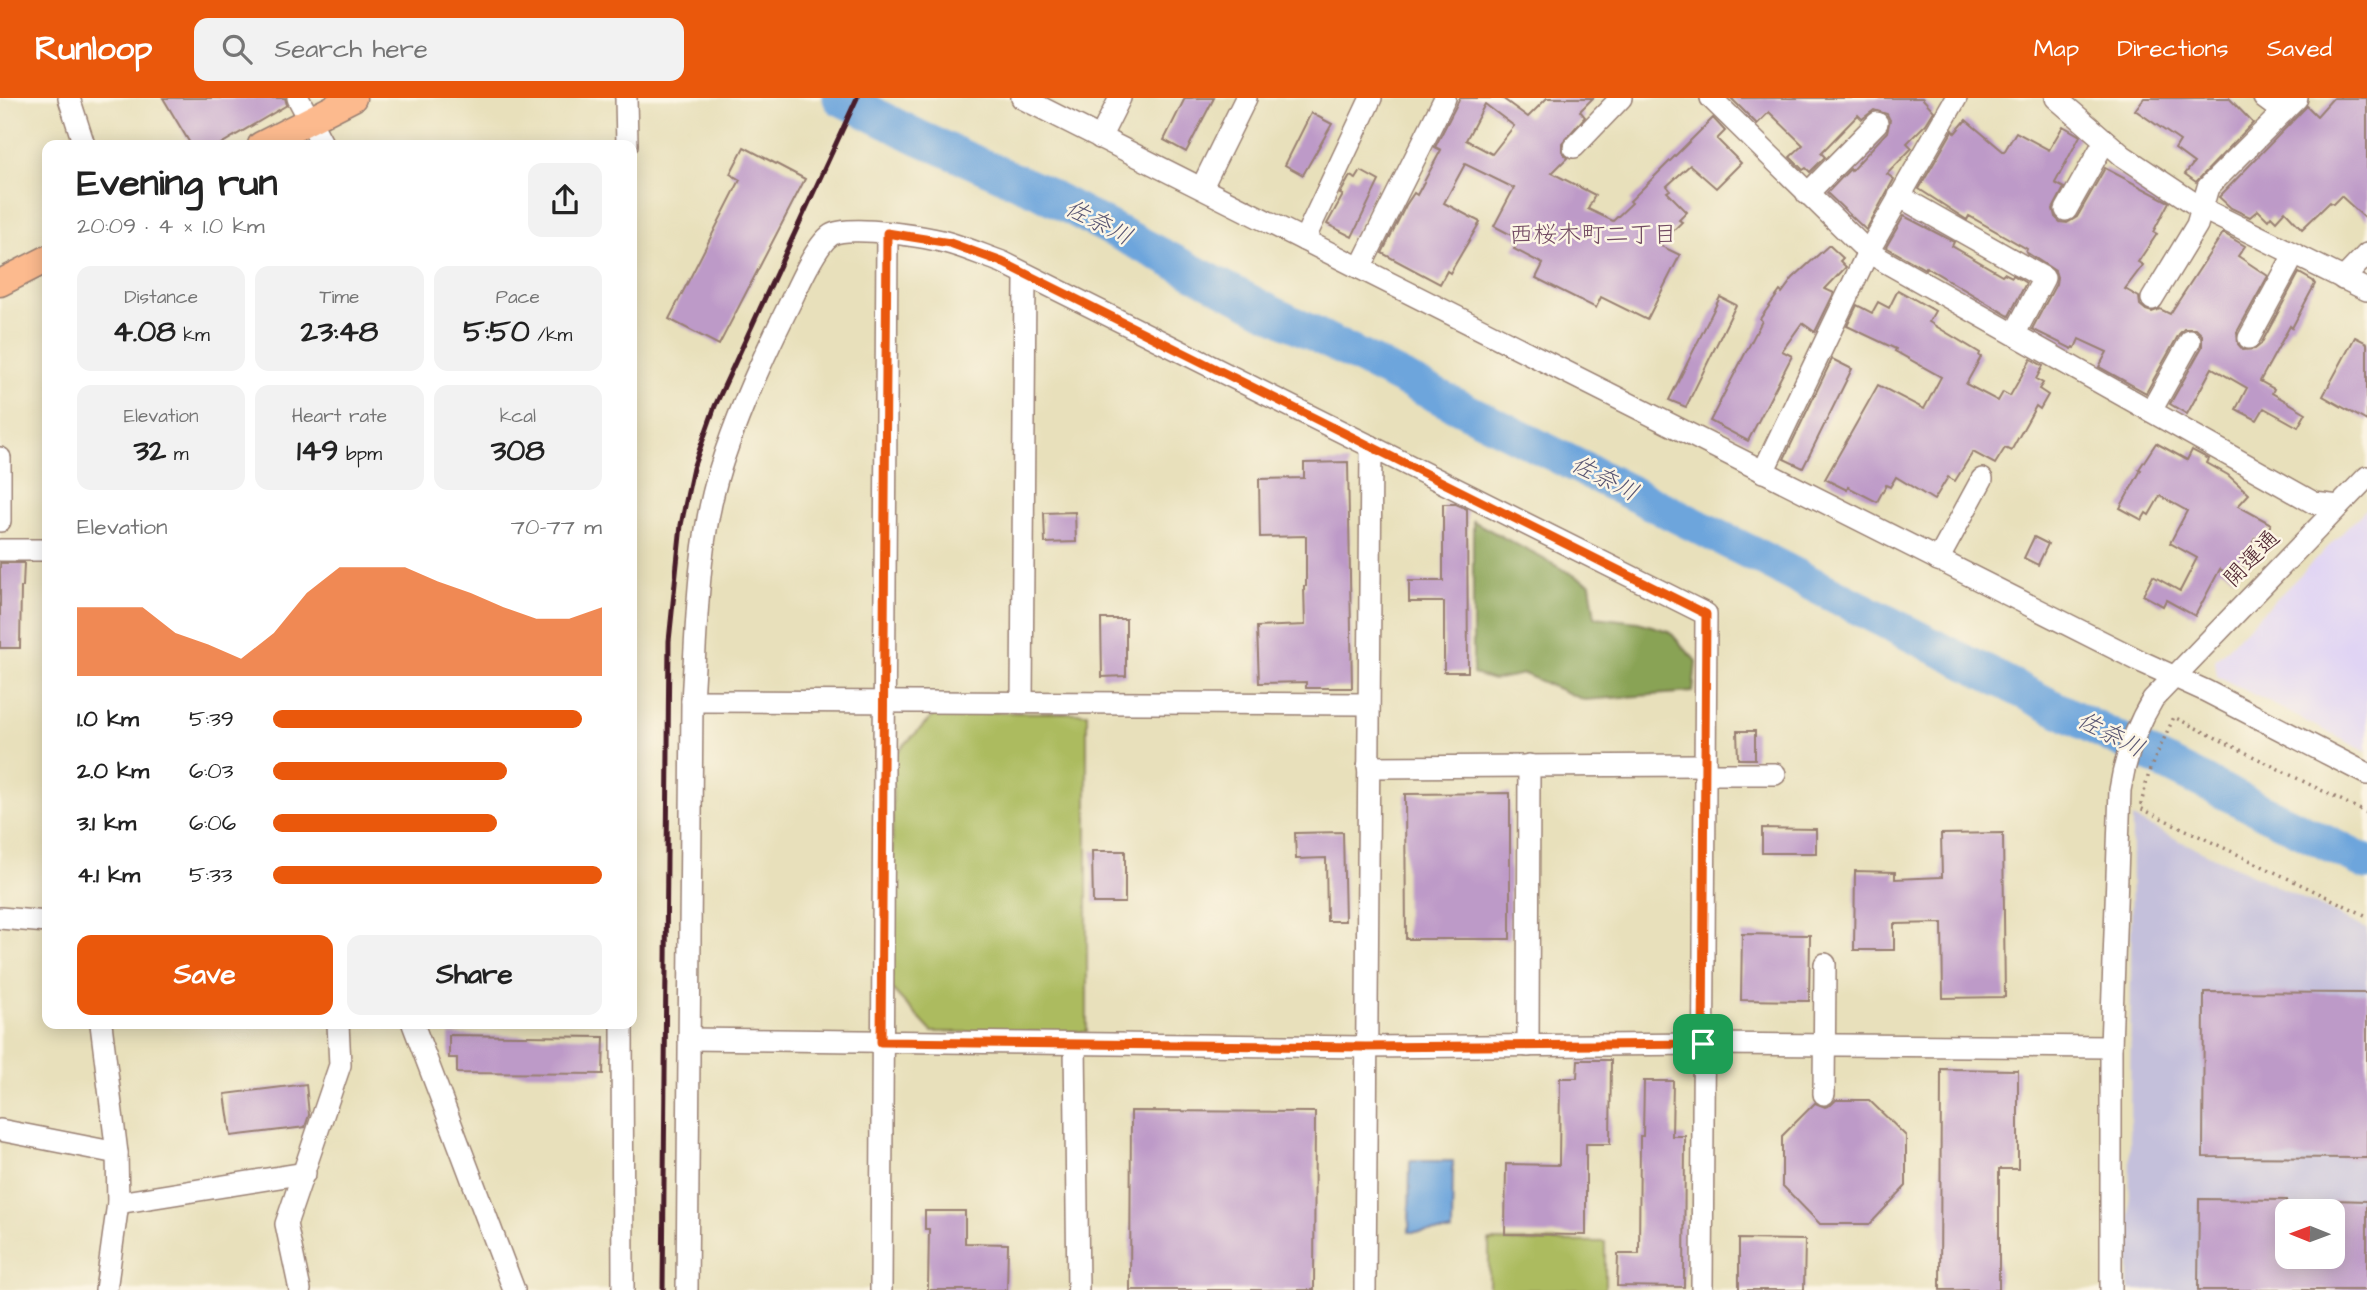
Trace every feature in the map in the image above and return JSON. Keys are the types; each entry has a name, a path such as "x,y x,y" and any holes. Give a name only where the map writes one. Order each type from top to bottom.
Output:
{"main road":[{"path":"267,140 305,108 353,98"},
{"path":"0,283 42,262"}],"street":[{"path":"69,98 82,140"},
{"path":"625,98 627,140"},
{"path":"1022,98 2367,774"},
{"path":"1100,138 1120,98"},
{"path":"1202,187 1246,98"},
{"path":"1304,240 1371,98"},
{"path":"1360,268 1444,98"},
{"path":"1574,147 1621,98"},
{"path":"1763,472 1868,252 1956,98"},
{"path":"2056,98 2123,156 2202,208 2367,290"},
{"path":"2152,299 2197,225 2208,187 2290,105 2264,98"},
{"path":"1713,99 1868,252 2015,332 2314,503 2339,506"},
{"path":"305,108 321,140"},
{"path":"1807,194 1877,123"},
{"path":"2066,210 2105,141"},
{"path":"1899,197 2044,278 2015,332"},
{"path":"687,1290 692,701 697,615 708,525 720,471 759,365 809,264 830,236 848,230 950,243 1002,262 1706,614 1702,1290"},
{"path":"881,1290 887,233"},
{"path":"2343,279 2367,254"},
{"path":"2249,338 2294,255"},
{"path":"1021,702 1025,274"},
{"path":"2151,411 2190,341"},
{"path":"1365,1290 1371,446"},
{"path":"0,458 0,521"},
{"name":"開運通","path":"2111,1290 2111,1047 2123,766 2153,699 2367,477"},
{"path":"1938,560 1982,479"},
{"path":"0,550 42,550"},
{"path":"692,701 885,704 1368,704"},
{"path":"1368,767 1529,765 1705,769 1775,774"},
{"path":"1528,1046 1529,765"},
{"path":"0,918 42,922"},
{"path":"1824,1094 1825,964"},
{"path":"102,1029 117,1153 118,1203 106,1290"},
{"path":"300,1290 286,1224 340,1065 338,1029"},
{"path":"415,1029 514,1290"},
{"path":"622,1029 623,1290"},
{"path":"689,1039 1366,1047 1703,1044 2111,1047"},
{"path":"1075,1044 1077,1290"},
{"path":"0,1130 117,1153"},
{"path":"118,1203 305,1173"}],"path":[{"path":"2367,813 2174,717 2150,769 2140,808 2367,916"}],"shaded area":[{"path":"2367,508 2367,752 2217,676 2215,660"},
{"path":"2132,818 2367,929 2367,1290 2129,1290"}],"green space":[{"path":"1473,521 1590,584 1595,617 1638,622 1669,631 1696,661 1693,692 1584,700 1524,674 1493,680 1473,674"},
{"path":"937,712 1087,713 1087,1032 932,1032 891,988 893,756"},
{"path":"1489,1241 1605,1242 1605,1290 1489,1290"}],"water":[{"path":"1410,1161 1453,1161 1452,1232 1409,1232"}],"building":[{"path":"163,98 285,98 287,105 228,140 188,140"},
{"path":"1185,98 1214,98 1186,152 1164,140"},
{"path":"1460,98 1502,98 1528,117 1547,98 1593,98 1580,111 1585,117 1562,143 1562,151 1567,158 1552,173 1595,195 1588,209 1613,221 1713,118 1725,131 1717,139 1741,163 1716,188 1690,165 1667,186 1670,190 1667,192 1687,212 1679,220 1682,222 1659,245 1680,255 1647,320 1601,297 1596,308 1536,278 1543,264 1514,249 1519,239 1494,226 1514,188 1465,164 1444,203 1480,222 1450,273 1447,271 1440,284 1382,253 1406,205 1414,193 1417,195 1441,150 1435,147","holes":["1485,104 1514,126 1492,154 1466,140"]},
{"path":"1731,98 1922,98 1934,111 1926,124 1907,143 1912,148 1887,174 1894,179 1866,230 1827,193 1887,132 1890,120 1887,114 1874,110 1862,119 1858,115 1821,153 1825,157 1810,172 1806,168 1803,170 1790,157 1803,145 1769,112 1757,124"},
{"path":"2144,98 2229,98 2253,123 2196,182 2185,174 2194,163 2175,149 2180,141 2135,110"},
{"path":"2333,98 2367,98 2367,220 2341,196 2333,204 2330,202 2302,229 2285,211 2276,221 2271,216 2268,220 2258,210 2250,217 2231,208 2219,197 2307,106 2317,116"},
{"path":"1311,113 1332,124 1303,175 1285,165"},
{"path":"1966,120 2004,152 2016,132 2049,150 2063,126 2080,136 2055,183 2064,188 2053,209 2060,222 2067,223 2077,217 2105,168 2169,202 2153,232 2157,234 2138,262 2143,265 2125,289 2139,297 2140,305 2146,310 2152,312 2160,309 2170,314 2223,233 2245,246 2238,256 2268,276 2237,332 2238,344 2243,350 2255,349 2261,344 2299,273 2313,281 2315,284 2292,328 2290,326 2260,381 2274,389 2272,393 2306,413 2298,427 2264,408 2257,420 2236,409 2247,388 2212,368 2187,414 2170,404 2202,347 2202,335 2196,329 2184,329 2179,334 2146,393 2099,367 2107,352 2079,339 2072,349 2032,329 2056,284 2055,271 2026,252 2027,249 1969,216 1967,220 1919,189 1953,130 1955,133"},
{"path":"744,147 805,179 719,345 669,319 740,180 730,174"},
{"path":"1361,171 1379,181 1352,237 1327,224 1350,176 1356,179"},
{"path":"1904,216 1954,242 1952,246 2002,275 2013,275 2026,283 2009,316 1926,267 1925,269 1886,247"},
{"path":"1829,245 1843,258 1840,261 1846,267 1825,289 1834,293 1815,332 1802,323 1782,351 1792,356 1748,441 1710,421 1762,321 1760,319 1780,291 1782,293 1793,278"},
{"path":"1898,290 1935,311 1929,322 1980,353 1981,357 1966,384 1998,401 2003,392 2010,396 2031,359 2043,366 2036,379 2043,383 2039,389 2048,395 2040,409 2036,406 2011,451 2005,448 1995,464 1973,452 1955,481 1948,477 1934,500 1896,477 1890,487 1886,485 1877,502 1825,479 1878,385 1924,409 1941,377 1895,351 1896,349 1847,326 1857,305 1872,313 1878,302 1889,308"},
{"path":"1720,297 1736,305 1686,407 1669,400"},
{"path":"2355,337 2367,343 2367,421 2323,396"},
{"path":"1832,359 1852,369 1803,468 1784,459"},
{"path":"2156,443 2187,460 2192,450 2209,459 2207,463 2228,475 2249,494 2238,506 2271,524 2262,542 2255,538 2235,577 2220,569 2195,616 2166,600 2163,606 2143,595 2153,576 2180,591 2197,558 2170,543 2187,511 2160,496 2149,515 2146,513 2142,520 2120,508 2141,470 2139,469"},
{"path":"1348,462 1352,688 1306,688 1306,682 1259,683 1257,627 1305,625 1306,536 1260,537 1259,479 1304,478 1304,463"},
{"path":"1443,504 1456,504 1467,509 1468,672 1444,672 1444,602 1409,602 1409,581 1443,581"},
{"path":"1075,512 1076,542 1045,543 1044,513"},
{"path":"2034,537 2048,544 2038,565 2024,558"},
{"path":"0,563 24,563 20,648 0,648"},
{"path":"1101,619 1126,619 1126,676 1102,677"},
{"path":"1737,731 1755,731 1755,759 1738,759"},
{"path":"1510,793 1510,939 1406,939 1405,794"},
{"path":"1762,828 1816,829 1816,853 1762,853"},
{"path":"1343,832 1345,921 1327,921 1326,858 1296,859 1295,833"},
{"path":"2003,833 2005,997 1943,998 1942,923 1894,924 1894,950 1854,950 1855,871 1895,872 1895,879 1942,877 1941,834"},
{"path":"1092,851 1125,851 1125,903 1093,903"},
{"path":"1742,934 1810,935 1809,1001 1741,1000"},
{"path":"2204,992 2367,993 2367,1158 2203,1157"},
{"path":"449,1035 604,1037 603,1074 457,1073 457,1058 449,1058"},
{"path":"1578,1060 1611,1060 1610,1144 1586,1144 1586,1235 1505,1234 1506,1164 1559,1165 1560,1078 1577,1078"},
{"path":"1941,1069 2018,1070 2018,1169 1999,1169 1999,1290 1940,1290"},
{"path":"1644,1081 1673,1081 1672,1136 1685,1136 1684,1287 1617,1286 1618,1254 1639,1254 1640,1136 1643,1136"},
{"path":"306,1084 309,1115 305,1127 231,1136 225,1094"},
{"path":"1836,1100 1869,1100 1906,1136 1906,1186 1870,1224 1820,1224 1782,1185 1782,1136 1815,1103 1825,1107"},
{"path":"1131,1111 1315,1112 1314,1290 1130,1290"},
{"path":"2199,1199 2275,1200 2275,1269 2345,1269 2345,1200 2367,1201 2367,1290 2198,1290"},
{"path":"925,1211 965,1211 965,1243 1008,1244 1007,1290 928,1290 929,1229 925,1229"},
{"path":"1739,1239 1805,1240 1804,1290 1739,1290"}],"waterway":[{"name":"佐奈川","path":"840,98 920,138 1039,191 1264,309 2367,863"}],"railway":[{"path":"663,1290 669,641 681,525 693,468 715,406 857,98"}],"district":[{"name":"西桜木町二丁目","path":"1593,234"}],"route":[{"path":"887,233 950,243 1002,262 1706,614 1703,1044 1366,1047 881,1042 887,233"}]}
